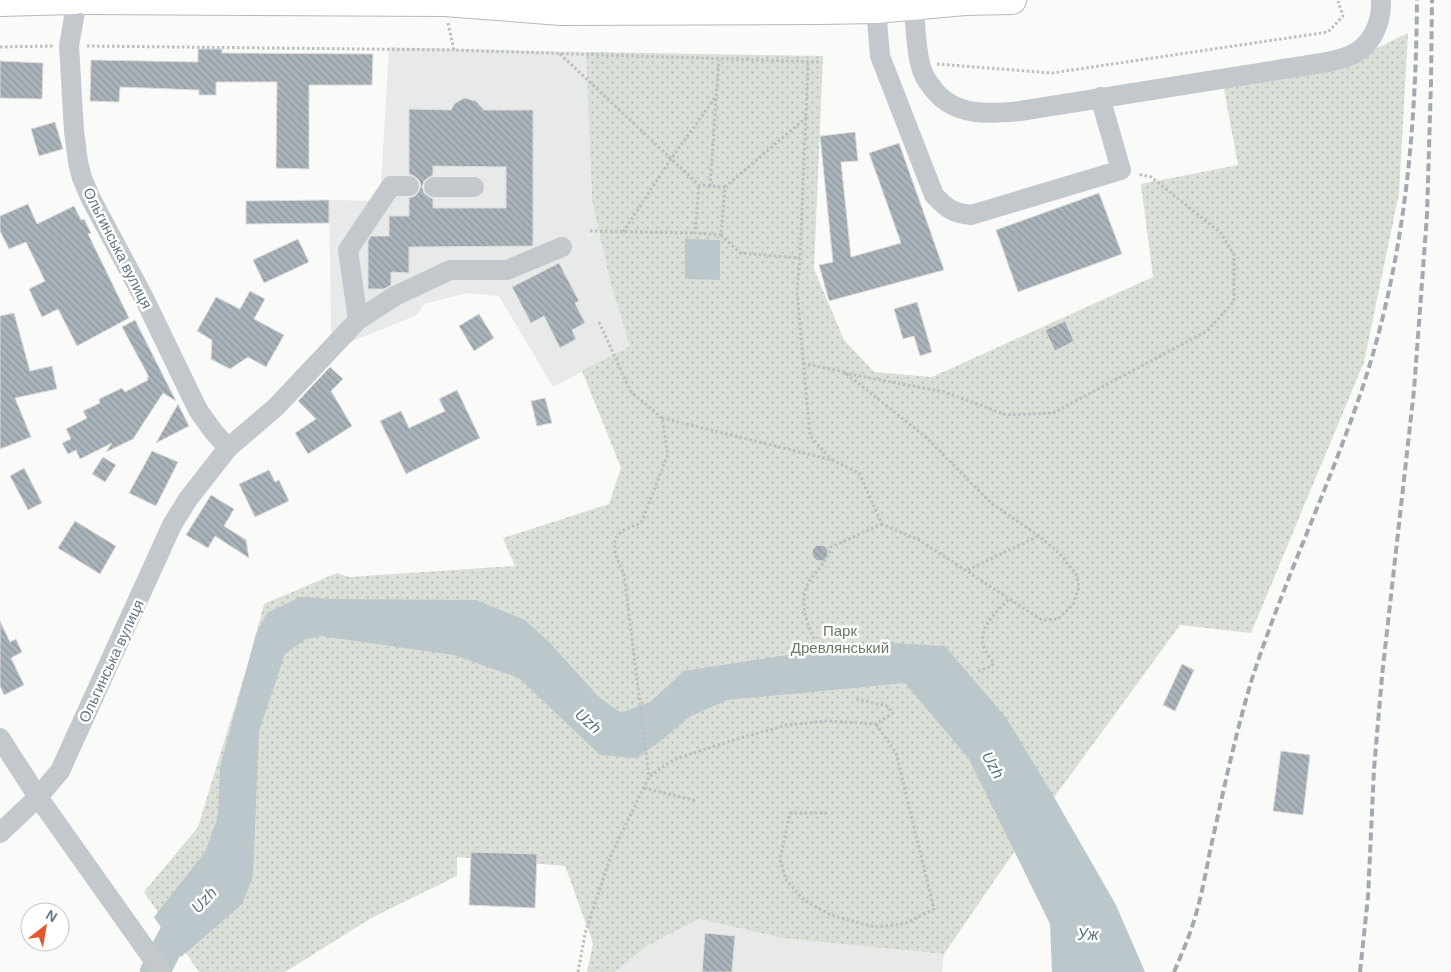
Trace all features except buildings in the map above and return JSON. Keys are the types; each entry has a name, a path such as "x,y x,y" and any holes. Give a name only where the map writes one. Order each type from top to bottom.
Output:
{"highway":[{"path":"0,2 76,0"},
{"path":"86,0 444,2 485,3 560,11 876,9 965,1 1012,0"}],"street":[{"name":"Ольгинська вулиця","path":"76,0 68,46 76,147 82,178 91,200 144,298 198,410 213,432 228,448"},
{"path":"914,6 919,62 925,78 937,93 951,105 966,111 991,113 1020,111 1328,62 1352,55 1369,42 1377,27 1382,10 1381,0"},
{"path":"876,9 880,56 934,196 944,206 956,213 971,215 1121,170 1100,97"},
{"path":"358,320 348,250 391,186 409,186"},
{"path":"434,187 474,187"},
{"name":"Ольгинська вулиця","path":"0,833 38,797 60,771 172,525 188,499 228,448 276,407 358,320 395,296 450,270 507,270 562,247"},
{"path":"0,738 38,797 162,972"}],"path":[{"path":"937,64 1052,73 1328,32 1342,16 1339,0"},
{"path":"444,2 454,50"},
{"path":"0,47 454,50 820,62"},
{"path":"559,54 699,185 725,187 807,117"},
{"path":"710,186 719,60"},
{"path":"808,63 807,117 797,291 810,436 832,460"},
{"path":"623,232 671,159 717,95"},
{"path":"802,362 944,392 1007,415 1053,413 1207,331 1234,301 1234,255 1221,233 1151,177 1121,170"},
{"path":"695,233 699,185"},
{"path":"721,235 725,187"},
{"path":"590,231 721,235 740,253 800,258"},
{"path":"598,322 631,392 662,418 832,460 859,473 882,524 920,540 1042,620 1058,619 1073,606 1079,587 1076,574 1060,554 1039,536 991,503 927,438 844,372"},
{"path":"649,777 624,574 615,554 614,544 617,536 627,528 637,526 642,521 661,474 668,454 662,418"},
{"path":"814,639 805,618 804,596 811,579 826,560 831,547 882,524"},
{"path":"968,570 1039,536"},
{"path":"978,671 992,666 993,662 983,644 984,633 994,614 1009,599"},
{"path":"578,972 585,934 611,855 649,777 678,758 787,725 828,721 876,724 893,713 887,706 856,699"},
{"path":"827,814 790,813 780,859 786,880 804,900 831,915 875,927 904,924 934,909 896,753 876,724"},
{"path":"644,788 697,801"}],"shaded area":[{"path":"389,47 586,52 592,201 611,285 630,346 553,387 499,296 467,293 424,304 417,315 348,343 331,333 329,200 380,201"},
{"path":"699,919 781,938 944,954 942,972 615,972 647,946"}],"green space":[{"name":"Парк Древлянський","path":"1408,33 1399,193 1364,362 1251,633 1180,625 1012,855 944,954 781,938 699,919 647,946 615,972 587,972 593,943 565,866 457,857 457,876 373,917 285,972 199,972 144,892 198,827 250,657 264,604 337,573 349,577 515,566 503,538 609,504 621,468 582,371 630,346 611,285 592,201 586,52 823,56 814,269 844,340 874,372 932,377 1153,277 1141,184 1238,165 1223,84 1346,63"}],"water":[{"path":"685,239 720,240 720,280 685,279"},
{"name":"Уж","path":"300,597 476,600 525,620 550,643 599,697 621,713 650,702 684,671 871,642 945,646 1007,719 1116,905 1145,972 1052,972 1050,924 969,759 905,683 727,700 689,717 637,758 600,755 519,678 454,655 321,636 306,639 285,654 259,731 253,876 242,904 181,957 154,917 205,852 218,817 220,767 256,634 267,613"}],"waterway":[{"name":"Uzh","path":"155,972 175,932 195,910"}],"railway":[{"path":"1174,972 1197,910 1240,721 1252,679 1279,603 1352,418 1379,333 1390,286 1406,192 1414,97 1417,0"},
{"path":"1360,972 1368,897 1374,769 1382,676 1414,390 1427,215 1432,0"}]}
